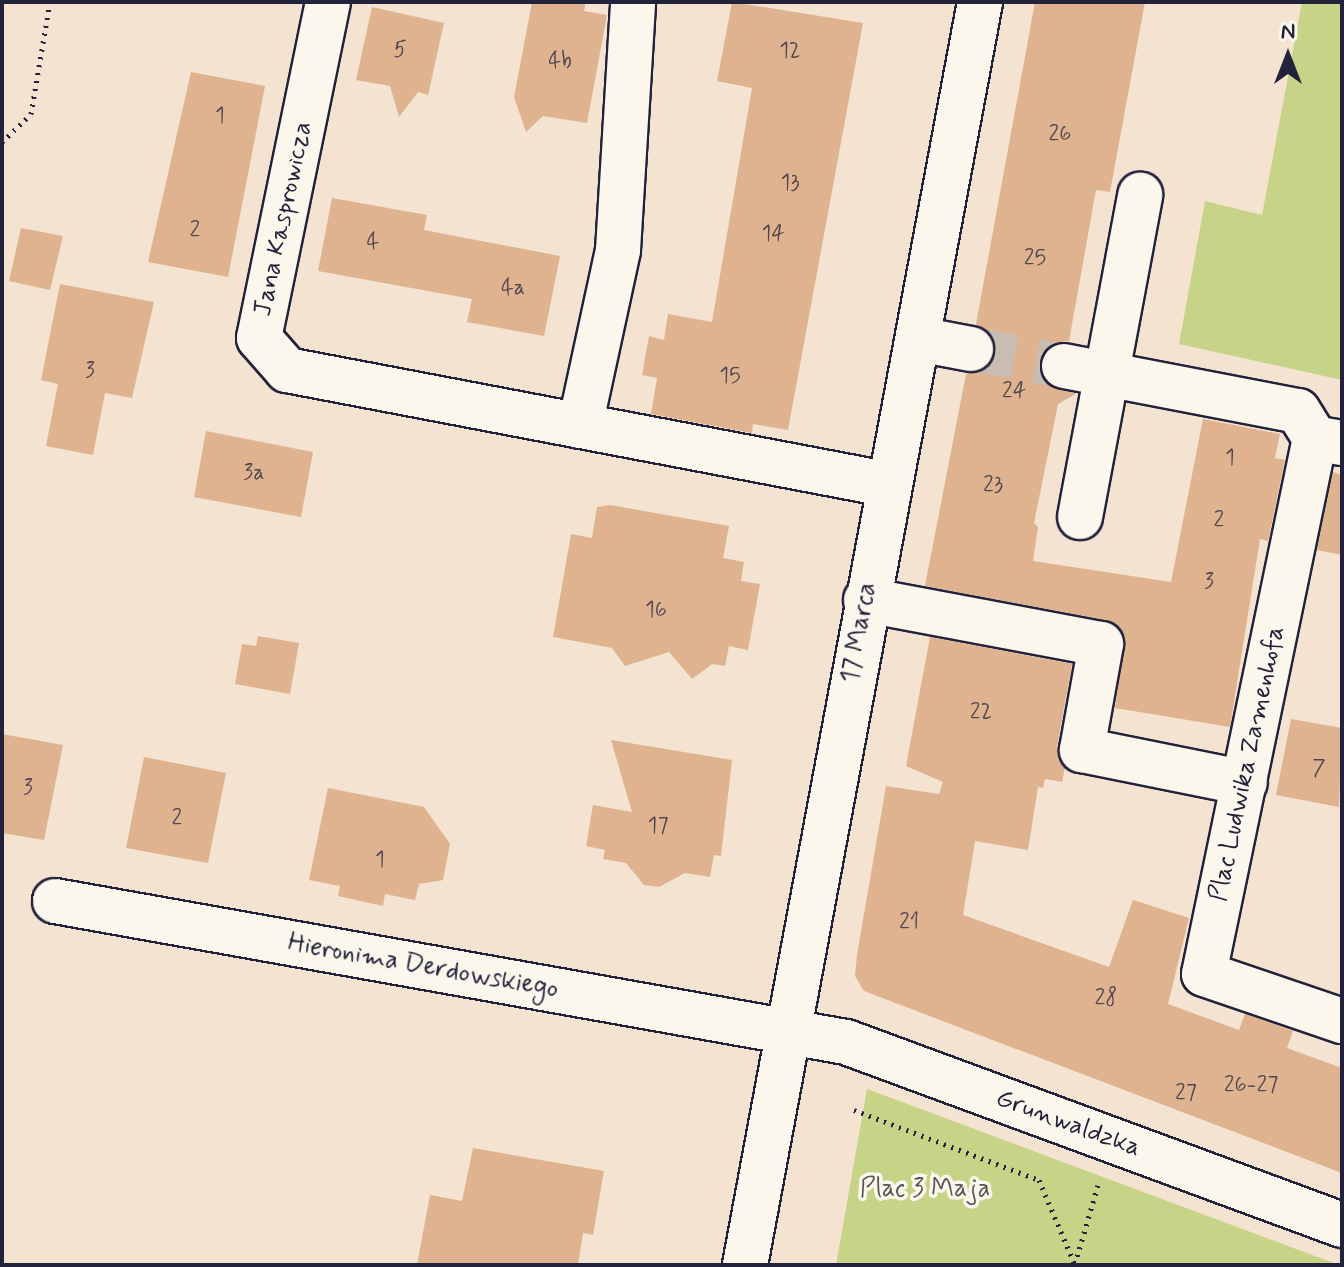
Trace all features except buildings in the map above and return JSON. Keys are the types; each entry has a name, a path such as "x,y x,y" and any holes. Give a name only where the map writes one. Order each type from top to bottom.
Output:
{"street":[{"name":"Jana Kasprowicza","path":"328,2 259,338 287,370 886,484"},
{"path":"580,426 618,250 633,2"},
{"name":"17 Marca","path":"745,1265 791,1033 886,484 918,339 980,2"},
{"path":"1080,517 1140,195"},
{"path":"918,339 971,349"},
{"path":"1064,366 1298,411 1328,440"},
{"name":"Plac Ludwika Zamenhofa","path":"1328,440 1245,783 1204,974 1342,1021"},
{"path":"866,600 1101,644 1082,750 1245,783"},
{"name":"Hieronima Derdowskiego","path":"55,901 791,1033"},
{"name":"Grunwaldzka","path":"791,1033 846,1042 1342,1225"}],"path":[{"path":"2,142 31,114 50,2"},
{"path":"854,1110 1039,1180 1075,1265"},
{"path":"1075,1265 1100,1178"}],"green space":[{"path":"1302,2 1342,2 1342,380 1179,344 1205,201 1262,215"},
{"name":"Plac 3 Maja","path":"867,1089 1339,1265 836,1265"}],"tunnel":[{"path":"971,349 1064,366"}]}
